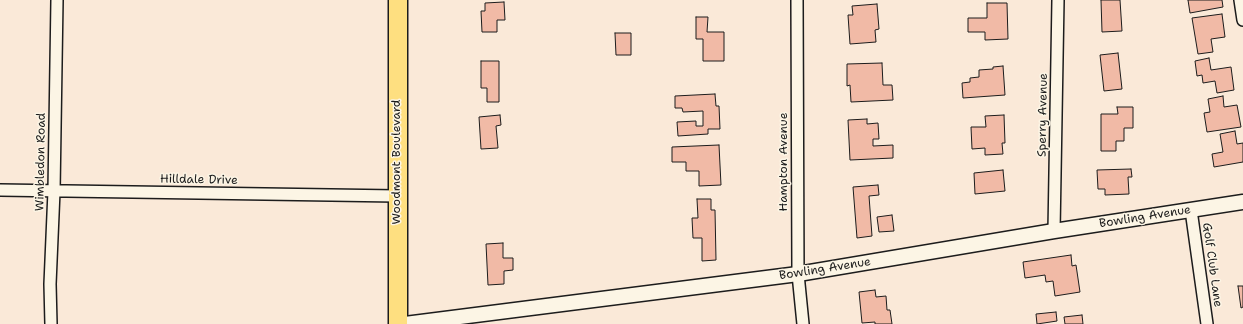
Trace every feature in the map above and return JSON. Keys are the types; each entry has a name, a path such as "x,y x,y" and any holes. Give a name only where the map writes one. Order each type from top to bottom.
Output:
{"main road":[{"name":"Woodmont Boulevard","path":"398,0 398,324"}],"street":[{"name":"Wimbledon Road","path":"51,324 50,284 54,191 57,0"},
{"name":"Hampton Avenue","path":"797,0 798,274 803,324"},
{"name":"Sperry Avenue","path":"1054,231 1058,0"},
{"path":"1240,0 1243,20"},
{"name":"Hilldale Drive","path":"0,190 397,196"},
{"name":"Bowling Avenue","path":"405,324 798,274 1054,231 1243,202"},
{"name":"Golf Club Lane","path":"1191,210 1207,324"}],"building":[{"path":"1101,0 1120,0 1122,31 1102,32"},
{"path":"1188,0 1222,0 1223,7 1190,13"},
{"path":"504,2 505,20 497,20 497,32 482,32 481,11 485,11 485,3"},
{"path":"987,3 1007,3 1008,39 985,40 985,32 968,32 968,18 987,18"},
{"path":"877,4 879,29 875,30 876,42 850,44 848,15 853,15 852,6"},
{"path":"1222,14 1225,37 1211,39 1213,52 1198,54 1192,18"},
{"path":"696,17 708,17 707,32 724,32 724,61 703,61 703,39 696,39"},
{"path":"615,33 631,33 631,55 616,55"},
{"path":"1118,53 1122,89 1104,91 1100,55"},
{"path":"1209,58 1211,70 1231,67 1234,90 1217,93 1215,81 1203,83 1202,75 1197,76 1195,61"},
{"path":"481,61 499,61 499,102 487,102 487,88 481,88"},
{"path":"882,63 883,85 892,85 893,100 851,102 850,85 847,86 847,64"},
{"path":"1003,66 1005,95 963,98 962,83 970,82 970,78 979,77 979,70 993,69 993,67"},
{"path":"715,94 716,106 719,106 720,129 708,129 708,134 678,136 677,122 696,121 696,126 703,126 703,111 683,112 682,108 675,108 675,96"},
{"path":"1223,96 1224,107 1237,105 1241,127 1207,132 1204,113 1210,112 1208,99"},
{"path":"1117,107 1133,107 1133,128 1124,128 1124,141 1116,141 1116,151 1101,151 1101,114 1118,114"},
{"path":"500,115 501,125 496,126 498,148 481,149 479,117"},
{"path":"1004,115 1005,143 1002,143 1003,154 985,155 985,148 972,149 971,127 986,127 985,116"},
{"path":"867,119 867,124 878,123 879,139 873,139 873,146 893,145 893,158 850,160 848,120"},
{"path":"1235,131 1237,144 1243,143 1243,162 1214,167 1212,154 1223,152 1220,134"},
{"path":"719,145 721,185 699,186 699,171 686,171 686,162 672,162 672,147"},
{"path":"1131,169 1132,177 1128,177 1129,194 1105,195 1105,189 1098,189 1097,170"},
{"path":"1003,170 1005,191 975,194 974,173"},
{"path":"878,185 879,195 869,196 872,236 857,238 853,187"},
{"path":"697,199 711,199 711,210 715,210 716,260 702,261 702,238 693,238 692,218 698,218"},
{"path":"892,215 894,231 879,232 877,217"},
{"path":"503,243 503,258 513,258 513,270 504,271 504,284 488,285 486,244"},
{"path":"1071,255 1072,266 1076,265 1080,292 1055,296 1053,281 1046,282 1045,275 1025,278 1023,262"},
{"path":"1238,286 1243,286 1243,307 1241,308"},
{"path":"875,290 876,297 886,296 887,310 890,310 892,324 875,324 875,322 862,323 859,292"},
{"path":"1056,312 1057,321 1037,324 1036,314"},
{"path":"1082,315 1083,324 1065,324 1064,317"}]}
